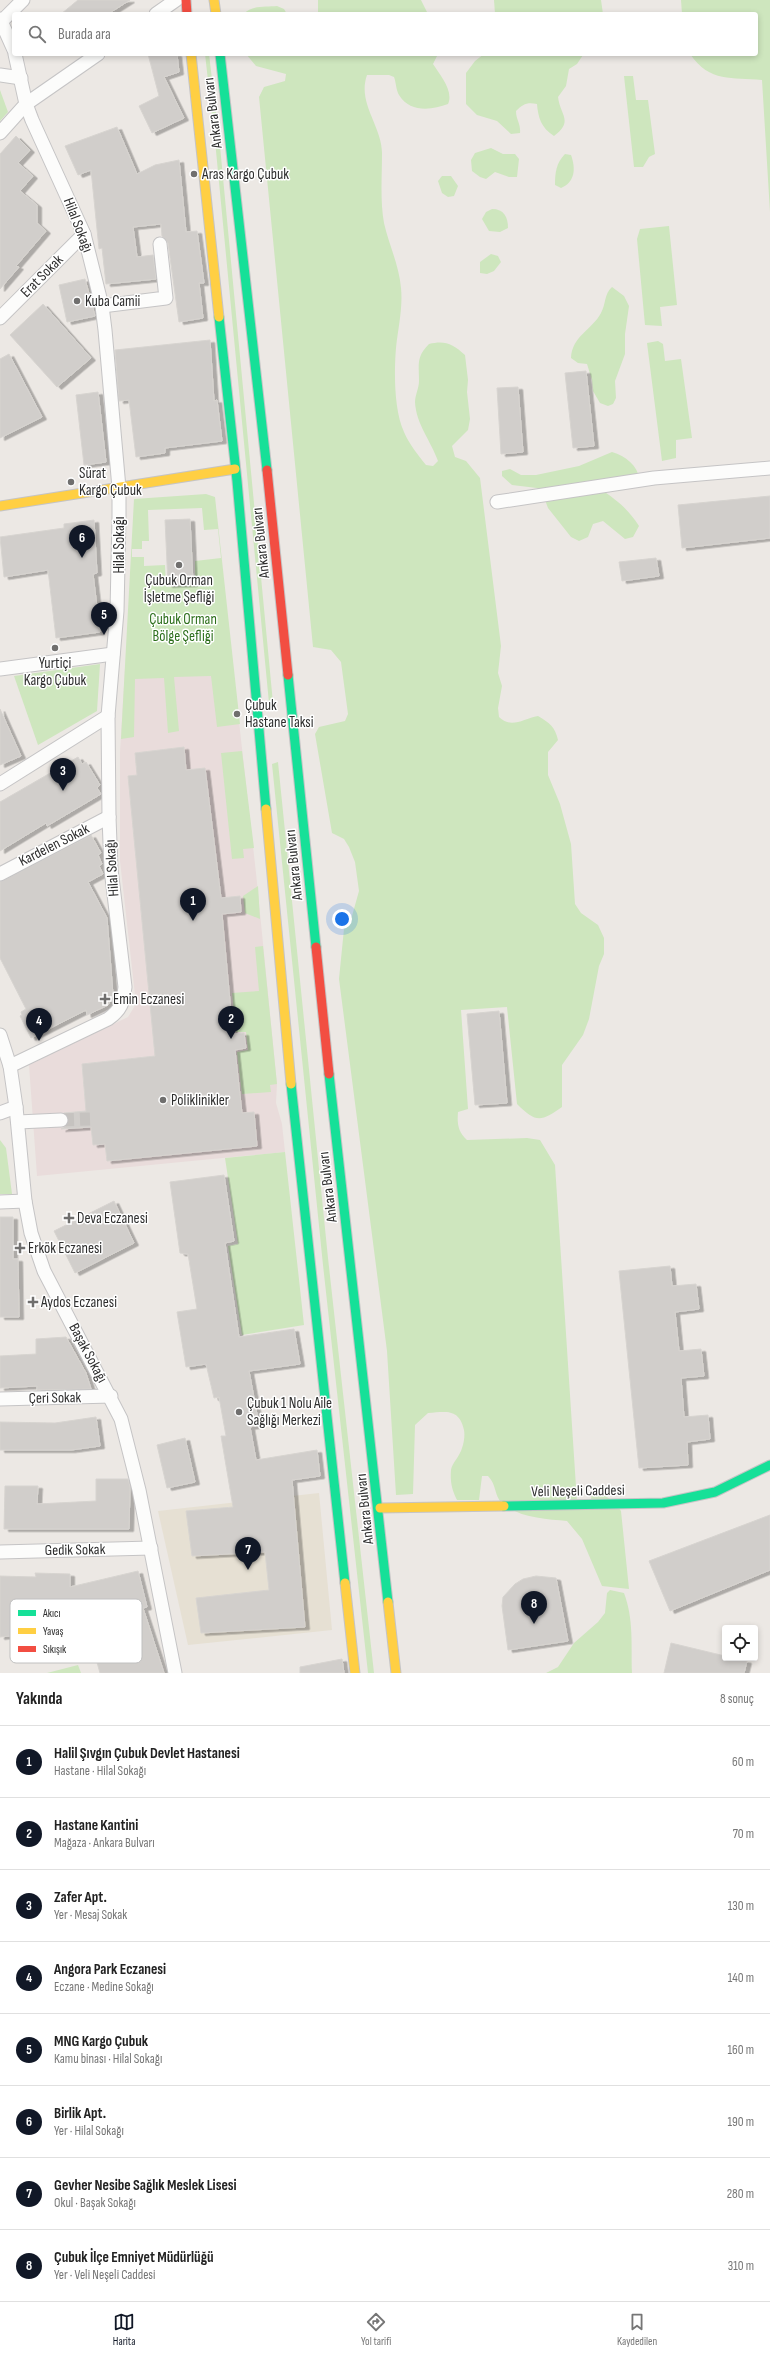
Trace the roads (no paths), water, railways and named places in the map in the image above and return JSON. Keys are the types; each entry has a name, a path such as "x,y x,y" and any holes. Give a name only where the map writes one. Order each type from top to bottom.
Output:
{"main road":[{"path":"186,0 187,12"},
{"path":"214,0 216,12"},
{"name":"Ankara Bulvarı","path":"191,56 236,469 293,1109 355,1673"},
{"name":"Ankara Bulvarı","path":"220,56 265,447 335,1130 380,1508 396,1673"},
{"path":"0,506 236,469"},
{"name":"Veli Neşeli Caddesi","path":"380,1508 663,1503 715,1492 770,1465"}],"street":[{"path":"12,46 1,21 24,0"},
{"path":"159,12 176,0"},
{"name":"Hilal Sokağı","path":"10,1066 108,1019 119,1011 123,1002 125,988 111,869 109,817 108,716 119,566 119,488 102,306 84,234 26,104 16,56"},
{"path":"0,133 26,104 95,56"},
{"path":"0,75 21,78"},
{"name":"Erat Sokak","path":"0,318 84,234"},
{"path":"102,306 166,298 160,244"},
{"path":"497,502 654,478 770,468"},
{"path":"0,669 113,654"},
{"path":"0,784 108,716"},
{"name":"Kardelen Sokak","path":"0,874 109,817"},
{"name":"Başak Sokağı","path":"0,1035 10,1066 18,1122 25,1201 31,1234 44,1270 111,1396 121,1419 139,1490 175,1673"},
{"path":"0,1113 16,1107"},
{"path":"18,1122 61,1120"},
{"path":"0,1202 25,1201"},
{"name":"Çeri Sokak","path":"0,1399 111,1396"},
{"name":"Gedik Sokak","path":"0,1552 151,1548"}],"tunnel":[{"path":"61,1120 90,1119"}],"place":[{"name":"Aras Kargo Çubuk","path":"194,174"},
{"name":"Kuba Camii","path":"77,301"},
{"name":"Sürat Kargo Çubuk","path":"71,482"},
{"name":"Birlik Apt.","path":"82,558"},
{"name":"Çubuk Orman İşletme Şefliği","path":"179,565"},
{"name":"MNG Kargo Çubuk","path":"104,635"},
{"name":"Yurtiçi Kargo Çubuk","path":"55,648"},
{"name":"Çubuk Hastane Taksi","path":"237,714"},
{"name":"Zafer Apt.","path":"63,791"},
{"name":"Halil Şıvgın Çubuk Devlet Hastanesi","path":"193,921"},
{"name":"Emin Eczanesi","path":"105,999"},
{"name":"Hastane Kantini","path":"231,1039"},
{"name":"Angora Park Eczanesi","path":"39,1041"},
{"name":"Poliklinikler","path":"163,1100"},
{"name":"Deva Eczanesi","path":"69,1218"},
{"name":"Erkök Eczanesi","path":"20,1248"},
{"name":"Aydos Eczanesi","path":"33,1302"},
{"name":"Çubuk 1 Nolu Aile Sağlığı Merkezi","path":"239,1412"},
{"name":"Gevher Nesibe Sağlık Meslek Lisesi","path":"248,1570"},
{"name":"Çubuk İlçe Emniyet Müdürlüğü","path":"534,1624"}],"park label":[{"name":"Çubuk Orman Bölge Şefliği","path":"183,628"}]}
